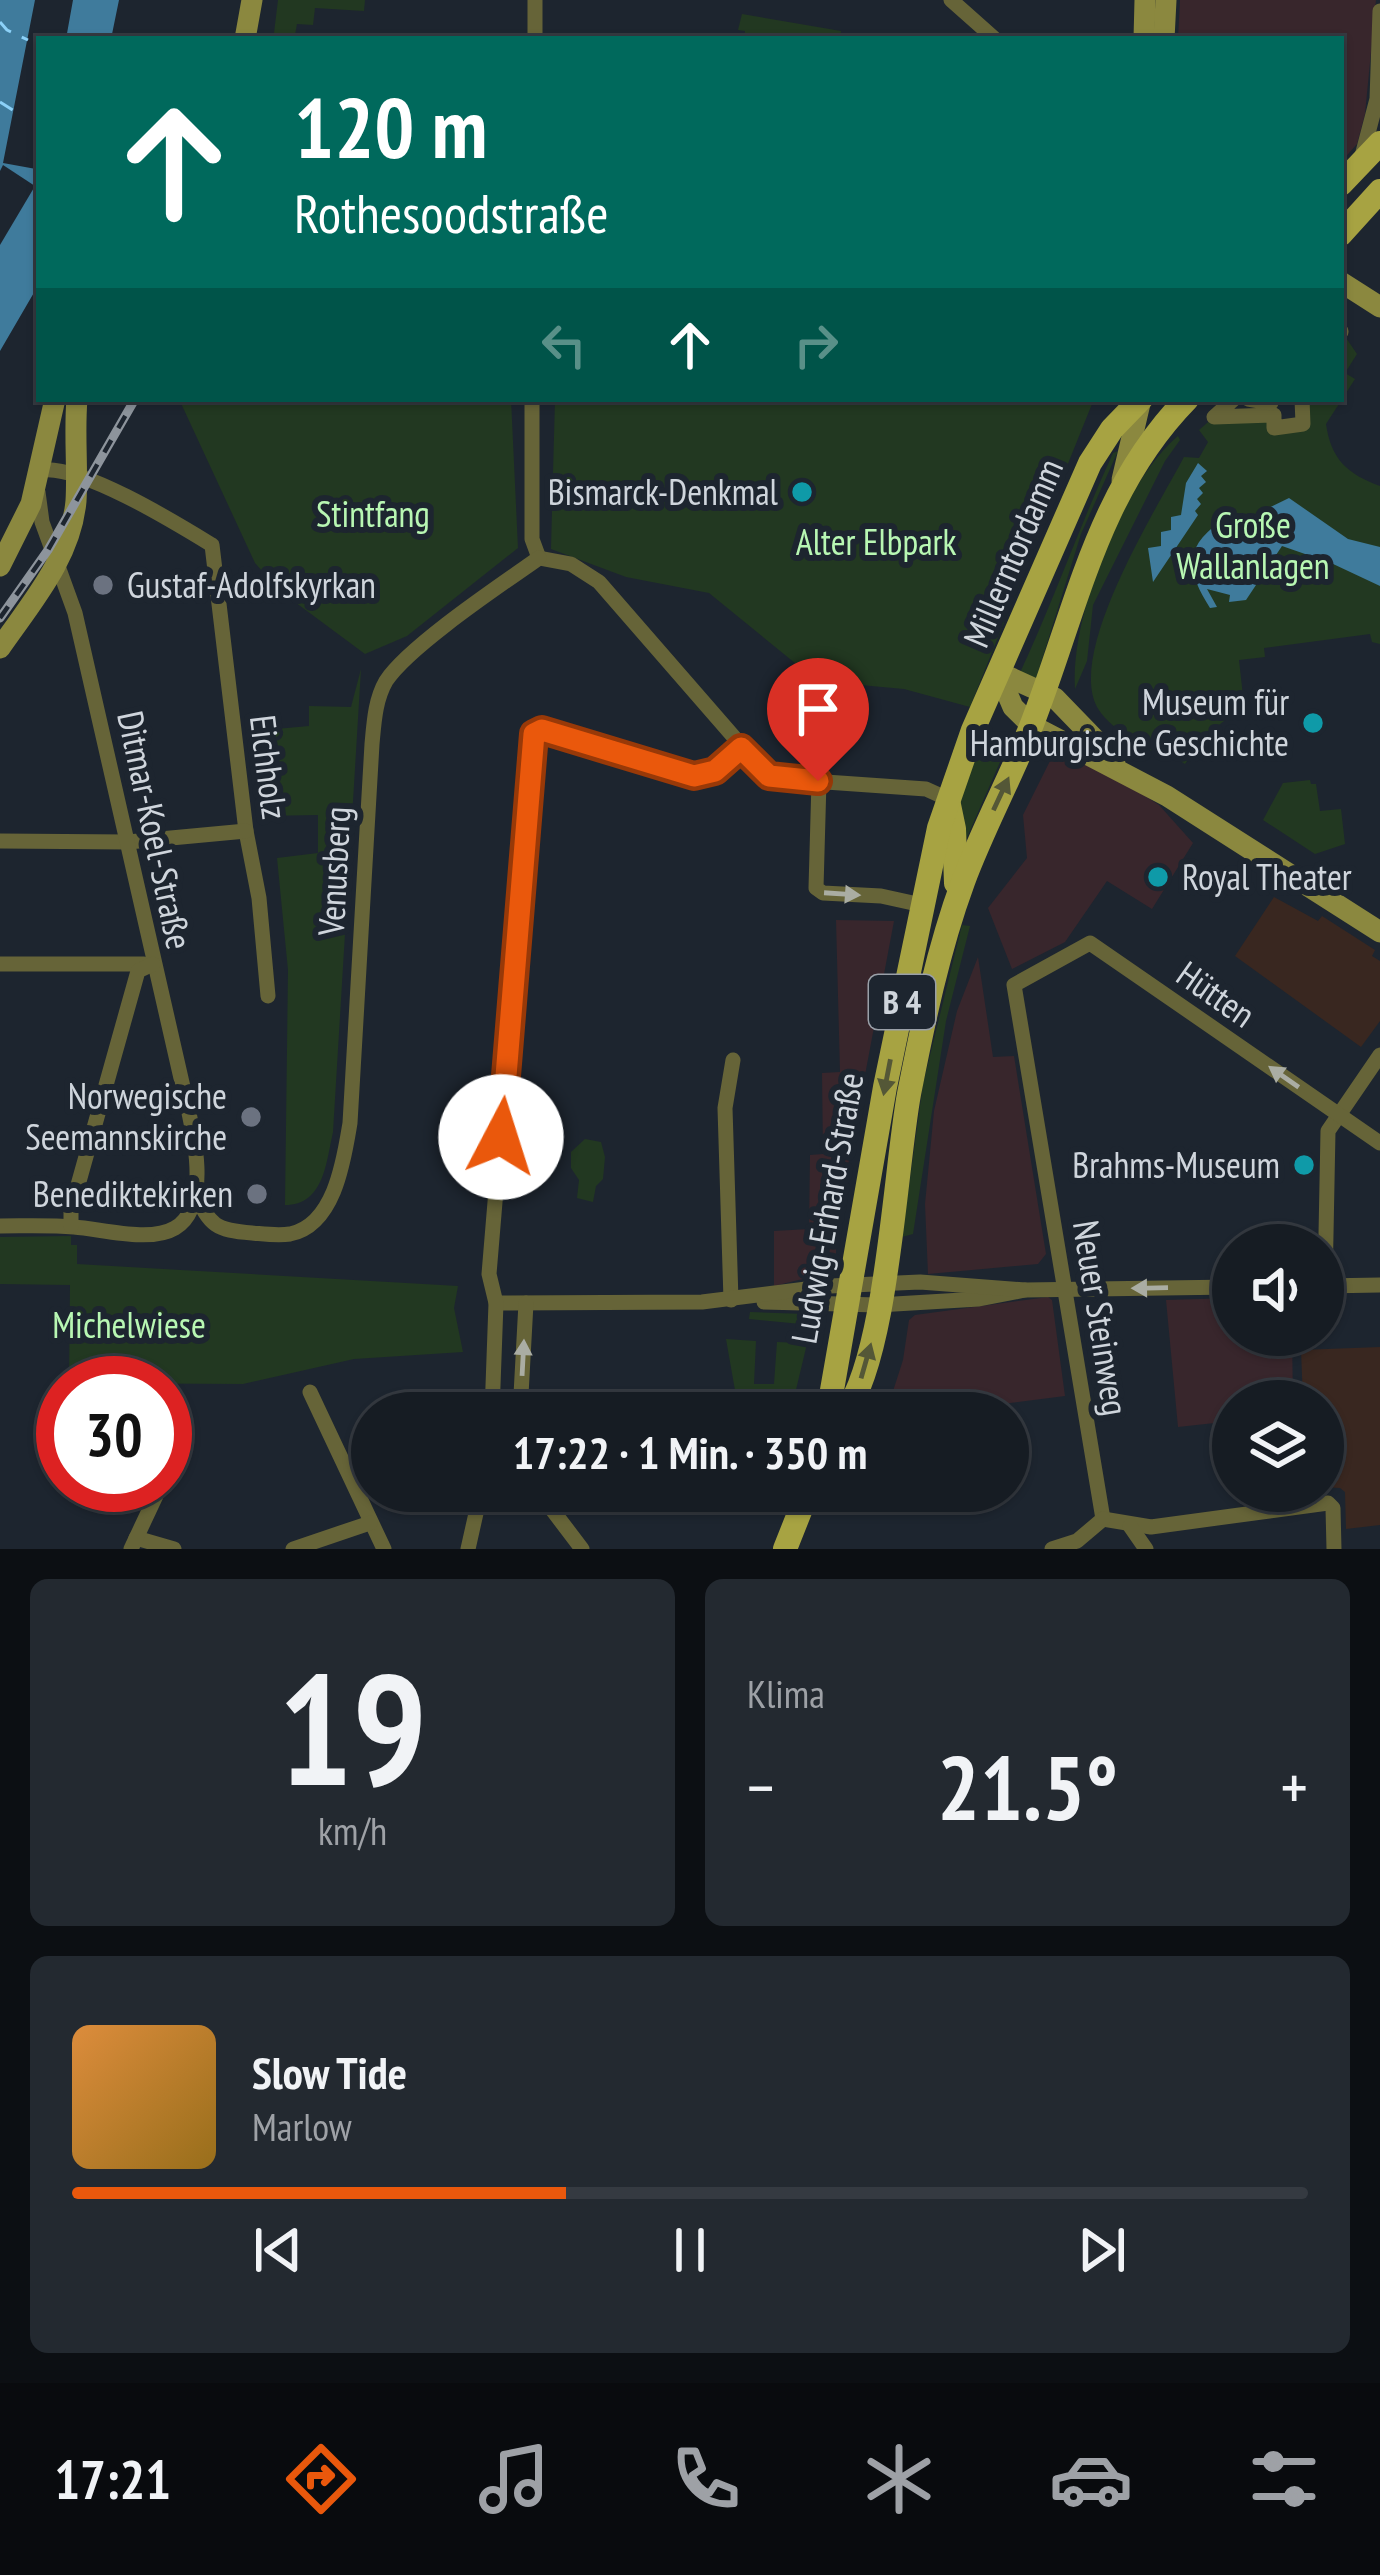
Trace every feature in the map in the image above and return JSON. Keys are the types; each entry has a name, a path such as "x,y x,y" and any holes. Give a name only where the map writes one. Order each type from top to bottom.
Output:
{"main road":[{"path":"246,36 252,0"},
{"path":"1144,36 1145,0"},
{"path":"1164,36 1166,0"},
{"path":"1344,181 1380,143"},
{"path":"1344,231 1380,190"},
{"path":"1344,284 1380,307"},
{"path":"0,566 40,477 54,402"},
{"path":"0,649 57,565 72,528 76,402"},
{"path":"1103,440 1118,402"},
{"name":"B 4","path":"1103,440 1138,402"},
{"path":"1119,493 1140,402"},
{"name":"B 4","path":"1119,493 1151,437 1184,402"},
{"name":"Millerntordamm","path":"1103,440 998,672 1013,707 1031,725 1077,588 1119,493"},
{"path":"998,672 1022,686 1044,691 1131,775"},
{"name":"Ludwig-Erhard-Straße","path":"832,1392 928,865 948,799 998,672"},
{"path":"1031,725 1131,775 1244,842 1380,932"},
{"name":"Ludwig-Erhard-Straße","path":"854,1392 866,1363 880,1294 908,1097 953,916 1031,725"},
{"path":"948,799 956,850 953,916"},
{"path":"784,1549 799,1512"}],"street":[{"path":"535,0 535,32"},
{"path":"951,0 991,36"},
{"path":"1360,164 1376,108 1380,11"},
{"path":"532,402 532,538 539,558 571,564 599,582 769,776 926,789 948,799"},
{"path":"1231,402 1214,417 1274,415 1274,428 1303,424 1301,402"},
{"path":"40,477 58,470 76,477"},
{"name":"Ditmar-Koel-Straße","path":"40,477 42,522 75,613 194,1138 195,1194"},
{"name":"Eichholz","path":"76,477 108,488 212,545 268,996"},
{"name":"Venusberg","path":"195,1194 208,1221 223,1230 284,1235 315,1219 340,1174 350,1123 375,712 383,686 435,636 539,558"},
{"path":"493,1392 496,1303 489,1274 534,734 542,730 694,776 715,771 741,748"},
{"path":"818,781 815,888 823,893 881,896 922,905"},
{"path":"0,841 128,842 247,831"},
{"name":"Hütten","path":"1014,985 1090,943 1380,1143"},
{"path":"0,964 154,964"},
{"path":"71,1226 71,1210 137,970 154,964"},
{"name":"Neuer Steinweg","path":"1014,985 1066,1288 1098,1524 1094,1549"},
{"path":"1326,1224 1328,1131 1380,1055"},
{"path":"731,1300 725,1108 733,1060"},
{"path":"0,1226 71,1226 152,1234 173,1231 195,1194"},
{"path":"1344,1286 1380,1285"},
{"path":"496,1303 641,1304 880,1294 979,1299 1025,1290 1212,1287"},
{"path":"521,1392 526,1303"},
{"path":"310,1392 384,1549"},
{"path":"1052,1549 1077,1540 1098,1524 1151,1527 1328,1503 1334,1508 1334,1549"},
{"path":"148,1512 133,1543 174,1549"},
{"path":"468,1549 476,1512"},
{"path":"554,1512 582,1549"},
{"path":"292,1549 370,1523"},
{"path":"1130,1526 1146,1549"}],"shaded area":[{"path":"1180,0 1376,0 1365,114 1357,144 1344,159 1344,36 1178,36"},
{"path":"1053,755 1084,756 1159,805 1193,843 1152,909 1107,881 1065,942 1012,969 988,908 1027,858 1023,815"},
{"path":"1274,897 1318,921 1322,916 1375,950 1372,956 1380,961 1380,1021 1361,1047 1235,956"},
{"path":"836,920 894,921 836,1229 836,1266 823,1274 774,1286 774,1231 809,1229 810,1155 823,1154 822,1073 840,1072"},
{"path":"978,957 993,1057 1014,1056 1046,1254 1038,1264 928,1274 925,1204 934,1111 957,1011"},
{"path":"1048,1297 1065,1396 1029,1401 1029,1392 893,1392 909,1320 915,1315"},
{"path":"1212,1299 1212,1356 1292,1356 1293,1380 1212,1380 1212,1423 1178,1427 1166,1300"},
{"path":"1380,1347 1380,1525 1346,1529 1344,1380 1302,1380 1301,1356 1344,1356 1344,1348"}],"green space":[{"path":"278,0 365,0 364,11 315,8 313,25 297,24 295,35 274,33"},
{"path":"742,14 841,31 840,36 744,36 745,31 738,30"},
{"name":"Große Wallanlagen","path":"1344,335 1357,354 1345,373 1355,379 1344,396"},
{"name":"Stintfang","path":"180,402 511,402 518,548 407,636 365,654 280,591 255,563"},
{"name":"Alter Elbpark","path":"555,402 1093,402 970,707 904,689 817,681 709,593 626,577 551,549"},
{"name":"Große Wallanlagen","path":"1302,402 1340,402 1326,424 1332,447 1342,464 1380,486 1380,644 1372,642 1370,634 1264,648 1265,657 1239,660 1244,705 1204,737 1185,764 1160,748 1155,753 1102,715 1091,682 1094,651 1119,580 1184,457 1199,458 1208,442 1199,430 1214,417 1274,415 1275,428 1302,424"},
{"path":"1178,436 1093,605 1087,661 1075,689 1081,625 1104,552 1138,485"},
{"path":"1118,451 1081,534 1035,682 1018,677 1113,453"},
{"path":"361,669 333,1132 315,1190 298,1203 285,1205 288,970 277,858 318,853 318,815 261,816 254,749 265,730 309,726 309,706 351,707"},
{"path":"978,739 1004,753 965,842 956,811"},
{"path":"1310,780 1316,784 1320,811 1341,809 1345,844 1315,854 1263,820 1283,783"},
{"path":"962,925 970,926 946,1021 913,1234 902,1237 923,1084"},
{"path":"585,1139 601,1142 605,1157 603,1179 596,1186 593,1202 577,1198 579,1180 571,1168 571,1152"},
{"name":"Michelwiese","path":"71,1236 71,1245 77,1245 77,1264 458,1286 454,1308 463,1352 354,1359 243,1384 192,1384 192,1356 69,1356 70,1285 0,1284 0,1237"},
{"path":"750,1312 804,1314 811,1327 795,1392 735,1392 726,1339 756,1341 754,1384 774,1384 777,1342 800,1343 801,1324 749,1319"}],"water":[{"path":"0,0 119,0 112,36 36,36 36,289 0,351"},
{"path":"1198,463 1207,471 1201,476 1206,482 1199,488 1203,493 1197,499 1201,504 1195,511 1198,515 1153,582 1148,548 1161,546 1161,532 1171,530 1171,517 1181,515 1186,483"},
{"path":"1289,498 1348,539 1380,547 1380,586 1282,546 1246,600 1229,602 1230,595 1207,589 1217,607 1210,608 1193,572 1200,541 1220,522 1228,529 1258,520 1262,511"}],"pier":[{"path":"35,0 73,0 67,36 36,36 36,169 3,163"},
{"path":"3,165 35,186 0,245 0,171"}],"ferry route":[{"path":"0,22 28,40"},
{"path":"0,102 14,111"}],"railway":[{"path":"0,618 48,550 133,402"}],"place":[{"name":"Bismarck-Denkmal","path":"802,492"},
{"name":"Gustaf-Adolfskyrkan","path":"103,585"},
{"name":"Museum für Hamburgische Geschichte","path":"1313,723"},
{"name":"Royal Theater","path":"1158,877"},
{"name":"Norwegische Seemannskirche","path":"251,1117"},
{"name":"Brahms-Museum","path":"1304,1165"},
{"name":"Benediktekirken","path":"257,1194"}],"route":[{"path":"501,1137 534,734 542,730 686,776 715,771 741,748 769,776 818,781"}]}
